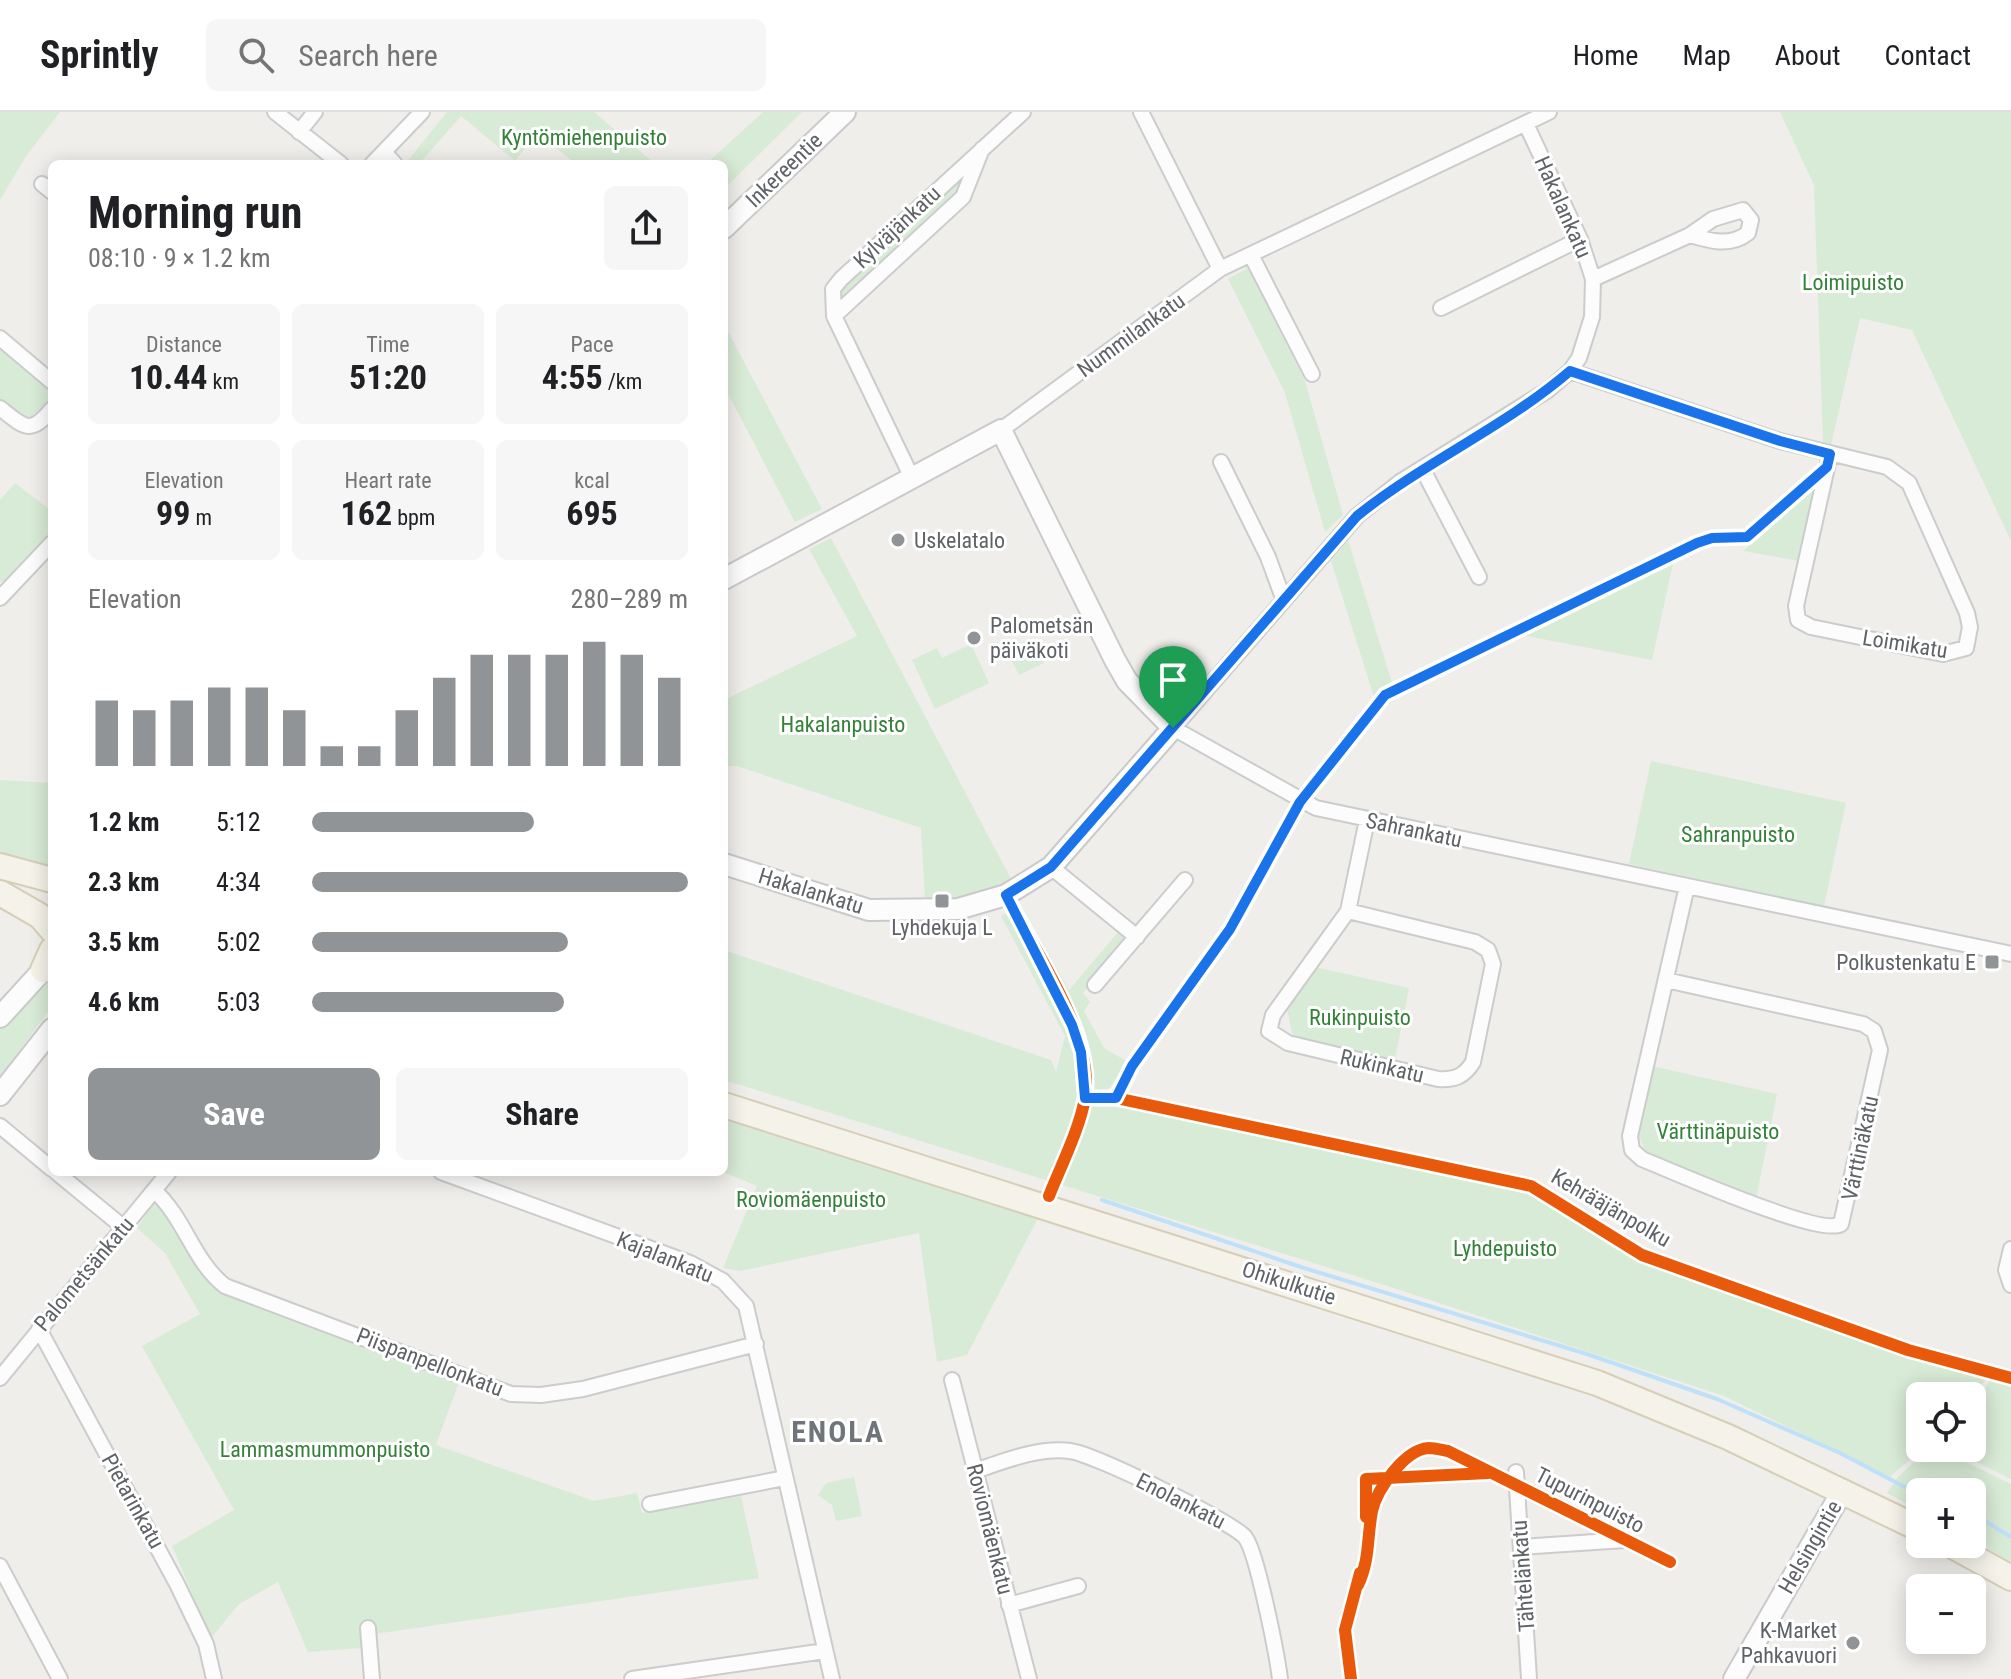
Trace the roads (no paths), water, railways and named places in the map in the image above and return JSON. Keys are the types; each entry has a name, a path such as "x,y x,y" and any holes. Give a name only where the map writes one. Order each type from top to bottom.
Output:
{"main road":[{"path":"0,866 48,879"},
{"path":"0,892 48,905"},
{"path":"0,892 40,916 48,925"},
{"name":"Ohikulkutie","path":"728,1106 1597,1383 1728,1437 1843,1490"},
{"name":"Helsingintie","path":"1843,1490 1906,1522"},
{"path":"1975,1558 2011,1578"}],"street":[{"path":"275,112 336,160"},
{"path":"299,132 315,112"},
{"path":"376,160 422,112"},
{"name":"Inkereentie","path":"728,224 845,112"},
{"name":"Kylväjänkatu","path":"834,316 833,289 841,279 1023,112"},
{"path":"1141,112 1220,269"},
{"name":"Nummilankatu","path":"728,577 1001,430 1220,269 1549,112"},
{"name":"Hakalankatu","path":"728,865 842,904 886,912 958,909 1006,895 1051,867 1357,516 1422,468 1548,390 1570,371 1589,330 1593,279 1580,239 1526,124"},
{"name":"Kylväjänkatu","path":"834,316 963,197 983,148"},
{"path":"384,152 391,160"},
{"path":"1593,279 1690,235"},
{"path":"1441,308 1580,239"},
{"path":"1251,255 1312,374"},
{"path":"834,316 913,480"},
{"path":"0,338 48,379"},
{"name":"Loimikatu","path":"1570,371 1780,441 1887,467 1909,483 1967,613 1970,627 1966,648 1943,654 1811,627 1798,620 1796,606 1830,454"},
{"path":"0,408 23,426 41,423 48,414"},
{"name":"Sahrankatu","path":"1001,430 1127,681 1173,728 1300,802 1367,820 2011,954"},
{"path":"1221,462 1268,557 1283,598"},
{"path":"1422,468 1479,577"},
{"path":"1,596 48,547"},
{"name":"Rukinkatu","path":"1348,911 1475,942 1488,950 1493,964 1473,1062 1458,1078 1438,1079 1288,1043 1269,1031 1273,1015 1348,911 1367,820"},
{"path":"1051,867 1137,937"},
{"path":"1095,985 1185,880"},
{"name":"Värttinäkatu","path":"1666,980 1863,1024 1874,1031 1880,1050 1841,1224 1822,1228 1642,1159 1632,1150 1630,1136 1687,886"},
{"path":"0,1017 48,961"},
{"path":"0,1095 48,1034"},
{"path":"0,1126 48,1165"},
{"path":"61,1176 123,1227"},
{"name":"Palometsänkatu","path":"0,1378 166,1176"},
{"name":"Kajalankatu","path":"452,1176 690,1263 723,1281 746,1306 832,1679"},
{"name":"Piispanpellonkatu","path":"154,1190 174,1209 210,1274 225,1286 511,1394 541,1395 583,1389 756,1344"},
{"path":"2011,1249 2006,1270 2011,1285"},
{"name":"Pietarinkatu","path":"39,1329 177,1584 206,1644 214,1679"},
{"name":"Roviomäenkatu","path":"952,1380 1029,1679"},
{"name":"Enolankatu","path":"975,1471 1038,1452 1070,1451 1102,1461 1223,1520 1246,1538 1255,1560 1280,1679"},
{"name":"Tähtelänkatu","path":"1516,1472 1529,1679"},
{"path":"650,1504 785,1478"},
{"name":"Helsingintie","path":"1734,1679 1843,1490"},
{"path":"1521,1547 1625,1540"},
{"path":"0,1566 60,1679"},
{"path":"1009,1605 1078,1586"},
{"path":"368,1628 372,1679"},
{"path":"632,1679 825,1651"}],"waterway":[{"path":"1102,1200 1304,1268 1587,1354 1717,1399 1840,1453 1906,1488"},
{"path":"1986,1522 2011,1537"}],"place":[{"name":"Uskelatalo","path":"898,540"},
{"name":"Palometsän päiväkoti","path":"974,638"},
{"name":"Lyhdekuja L","path":"942,901"},
{"name":"Polkustenkatu E","path":"1992,962"},
{"name":"K-Market Pahkavuori","path":"1853,1643"}],"district":[{"name":"ENOLA","path":"838,1431"}],"park label":[{"name":"Kyntömiehenpuisto","path":"584,137"},
{"name":"Loimipuisto","path":"1853,282"},
{"name":"Hakalanpuisto","path":"843,724"},
{"name":"Sahranpuisto","path":"1738,834"},
{"name":"Rukinpuisto","path":"1360,1017"},
{"name":"Värttinäpuisto","path":"1718,1131"},
{"name":"Roviomäenpuisto","path":"811,1199"},
{"name":"Lyhdepuisto","path":"1505,1248"},
{"name":"Lammasmummonpuisto","path":"325,1449"}]}
